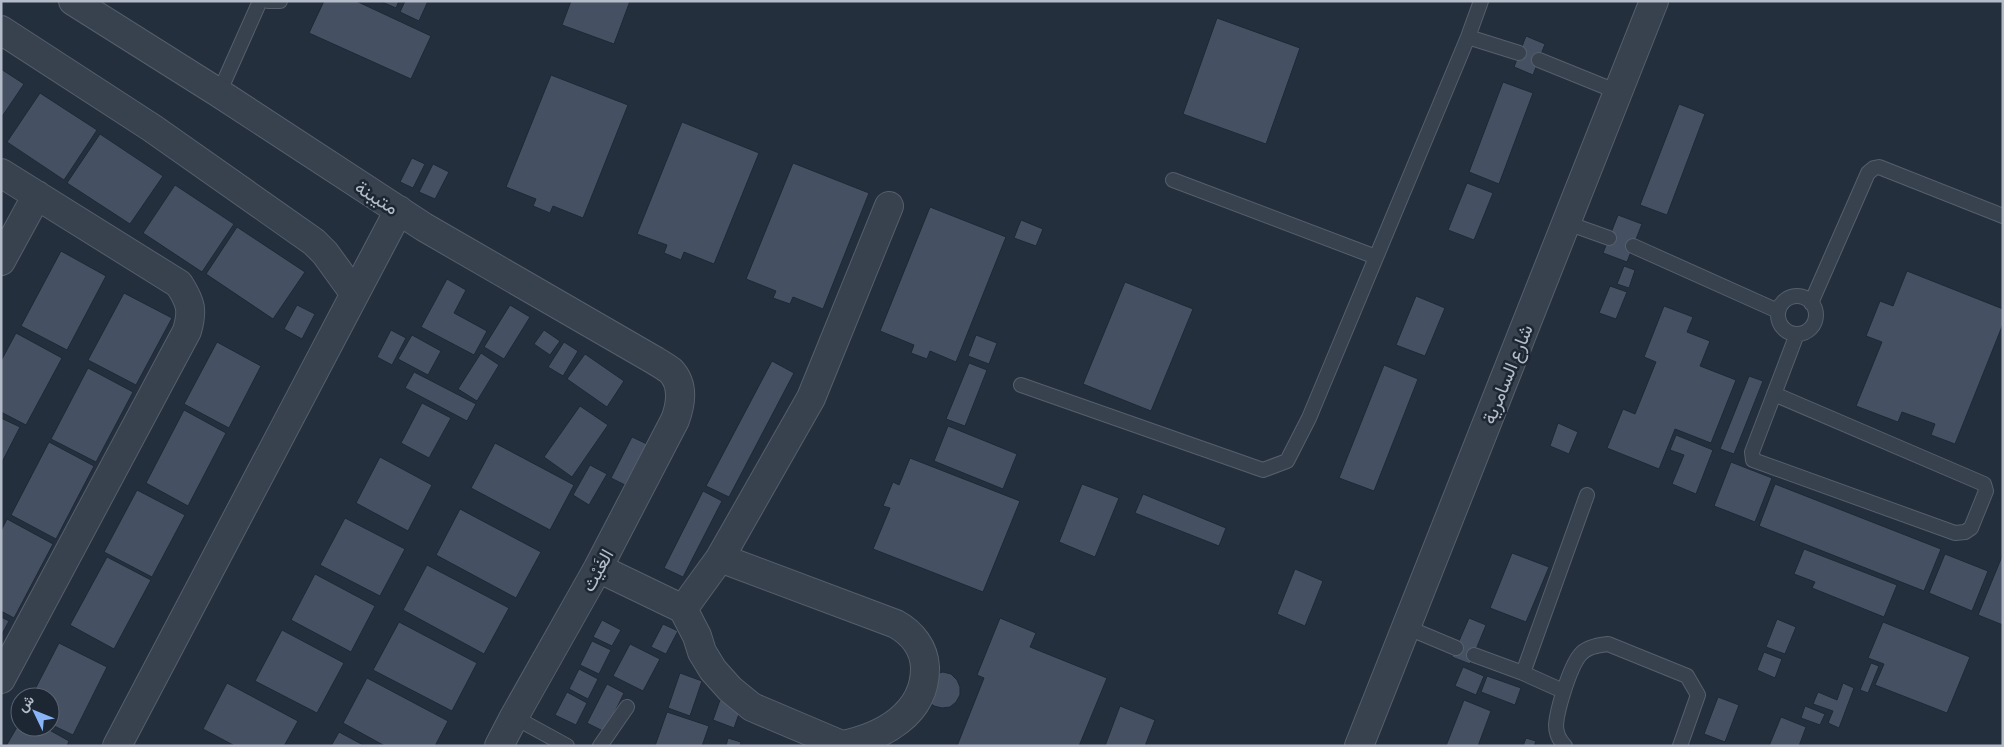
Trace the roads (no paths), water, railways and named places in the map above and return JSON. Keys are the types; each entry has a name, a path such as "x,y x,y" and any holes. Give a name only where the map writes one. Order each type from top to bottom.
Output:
{"street":[{"name":"متيبنة","path":"73,1 399,210 502,273 654,360 671,371 680,389"},
{"name":"شارع السامرية","path":"1359,746 1654,1"},
{"path":"1,30 152,128 314,242 325,253 354,294"},
{"path":"1,173 179,284 189,300 192,316 187,331 1,679"},
{"path":"1,261 37,195"},
{"path":"683,609 720,558 811,398 889,206"},
{"path":"117,746 399,210"},
{"name":"الغَيْث","path":"499,746 598,568 675,420 681,404 680,389"},
{"path":"598,568 683,609 697,636 702,652 713,670 730,689 752,707 843,745 878,735 909,712 920,697 925,680 925,662 919,645 908,631 896,624 720,558"}],"lane":[{"path":"219,93 260,1"},
{"path":"268,1 280,1"},
{"path":"1021,385 1263,470 1287,461 1309,418 1468,37 1481,1"},
{"path":"1468,37 1520,54"},
{"path":"1539,60 1618,92"},
{"path":"1811,303 1868,173 1874,168 1879,167 2003,216"},
{"path":"1173,180 1376,257"},
{"path":"1567,223 1609,238"},
{"path":"1633,246 1778,311"},
{"path":"1796,296 1805,298 1811,303 1815,310 1815,318 1812,326 1806,332 1797,334 1789,332 1782,327 1778,320 1778,311 1782,303 1788,298 1796,296"},
{"path":"1774,394 1984,484 1986,491 1970,528 1965,532 1955,533 1753,460 1752,452 1774,394 1797,334"},
{"path":"1523,672 1587,495"},
{"path":"1406,627 1456,648"},
{"path":"1564,746 1559,740 1556,725 1563,691 1580,654 1595,645 1608,644 1687,676 1698,695 1680,746"},
{"path":"1474,655 1523,672 1563,691"},
{"path":"600,746 627,707"},
{"path":"514,717 567,746"}]}
